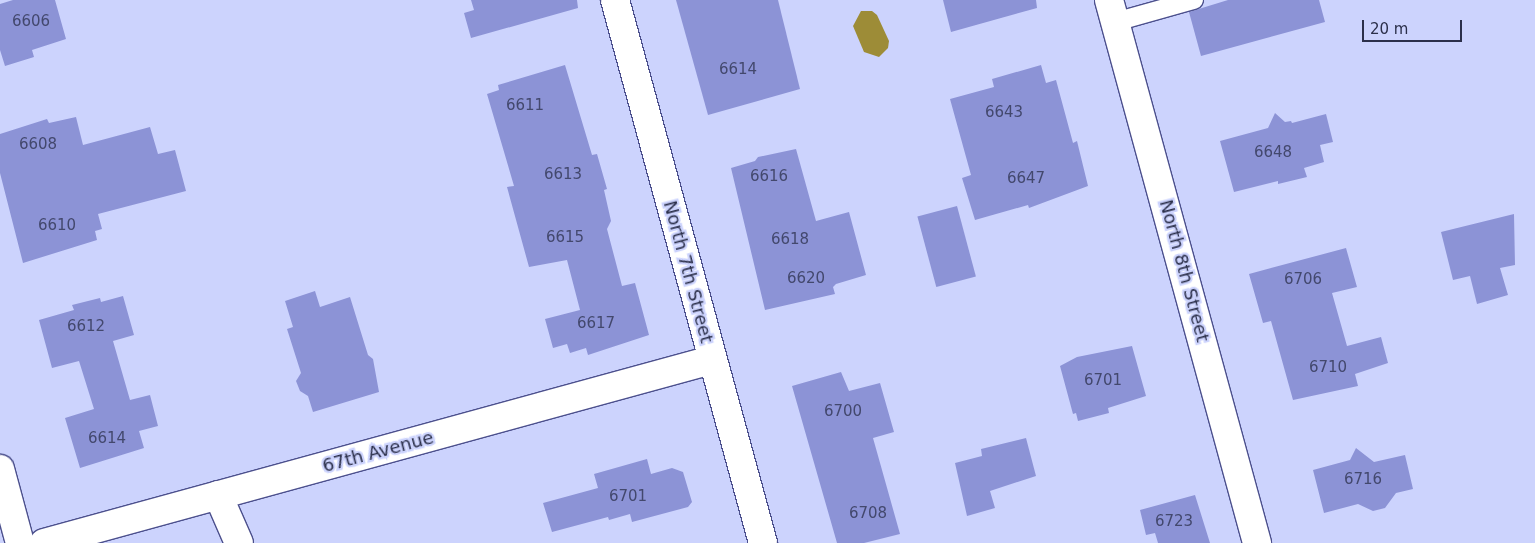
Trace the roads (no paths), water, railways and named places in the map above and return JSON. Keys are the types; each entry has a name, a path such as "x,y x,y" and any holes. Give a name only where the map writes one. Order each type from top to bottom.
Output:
{"street":[{"name":"North 7th Street","path":"614,0 711,360 763,543"},
{"name":"North 8th Street","path":"1112,11 1257,543"},
{"name":"67th Avenue","path":"44,543 711,360"},
{"path":"0,469 20,543"},
{"path":"218,496 240,543"}],"lane":[{"path":"1112,11 1194,0"}]}
